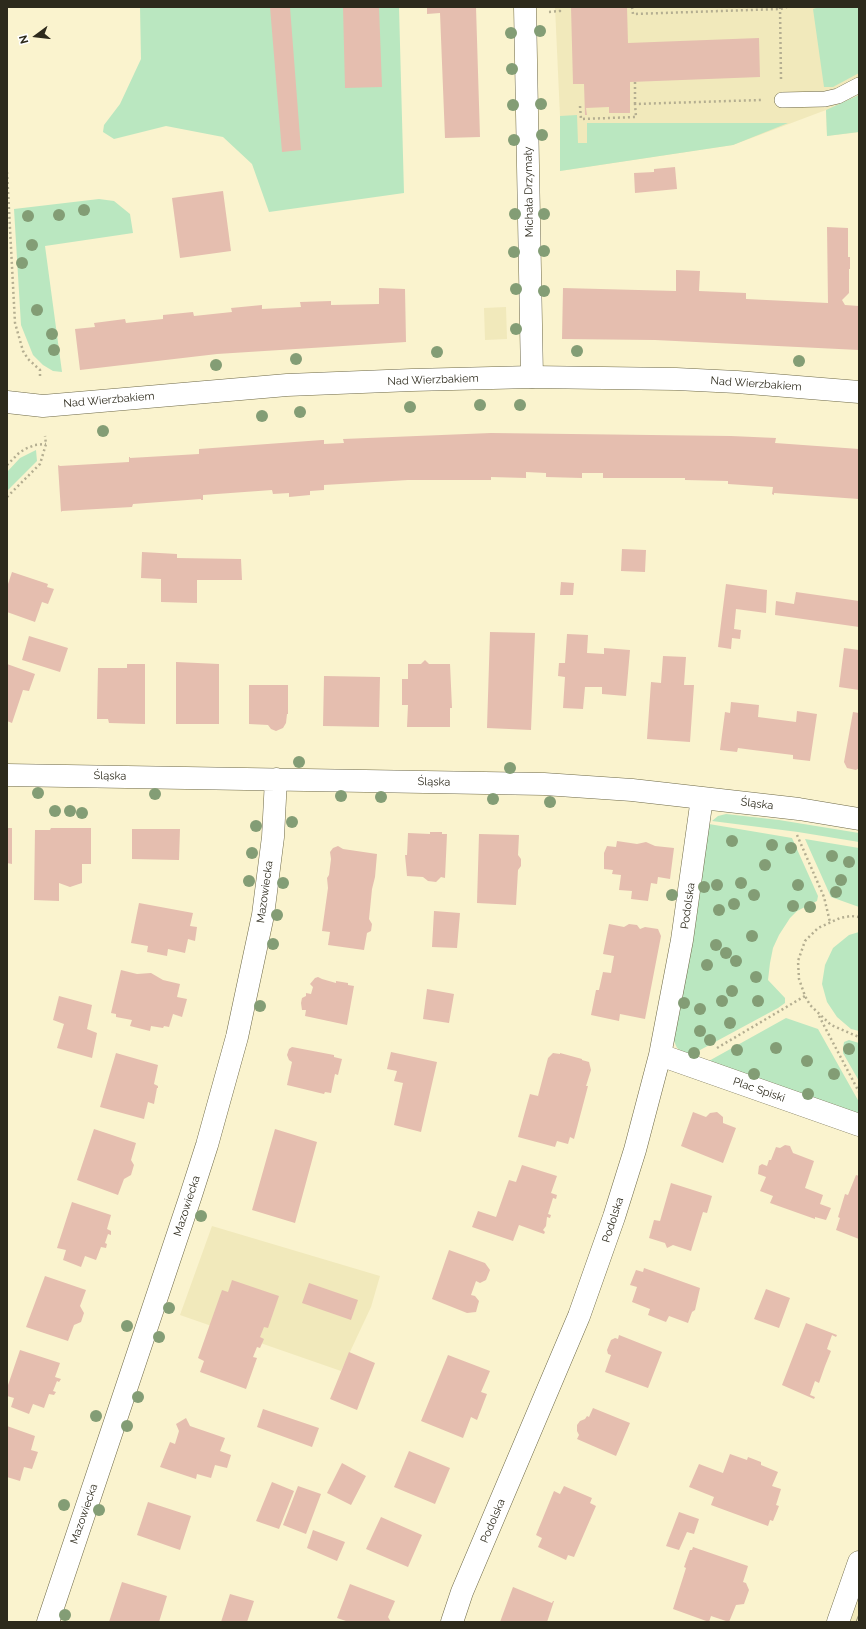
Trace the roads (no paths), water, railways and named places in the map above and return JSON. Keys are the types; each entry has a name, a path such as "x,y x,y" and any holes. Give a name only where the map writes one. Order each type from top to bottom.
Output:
{"street":[{"name":"Michała Drzymały","path":"526,7 532,377"},
{"name":"Nad Wierzbakiem","path":"7,402 43,406 287,385 532,377 737,382 859,392"},
{"name":"Śląska","path":"7,775 544,784 632,790 799,809 859,819"},
{"name":"Mazowiecka","path":"48,1622 190,1198 207,1145 237,1037 263,914 273,837 276,779"},
{"name":"Podolska","path":"452,1622 466,1585 579,1316 614,1217 635,1150 660,1055 682,940 702,798"},
{"name":"Plac Spiski","path":"660,1055 859,1125"},
{"path":"838,1622 859,1562"}],"lane":[{"path":"782,100 825,99 838,96 859,85"}],"tram line":[{"path":"856,1622 859,1614"}]}
